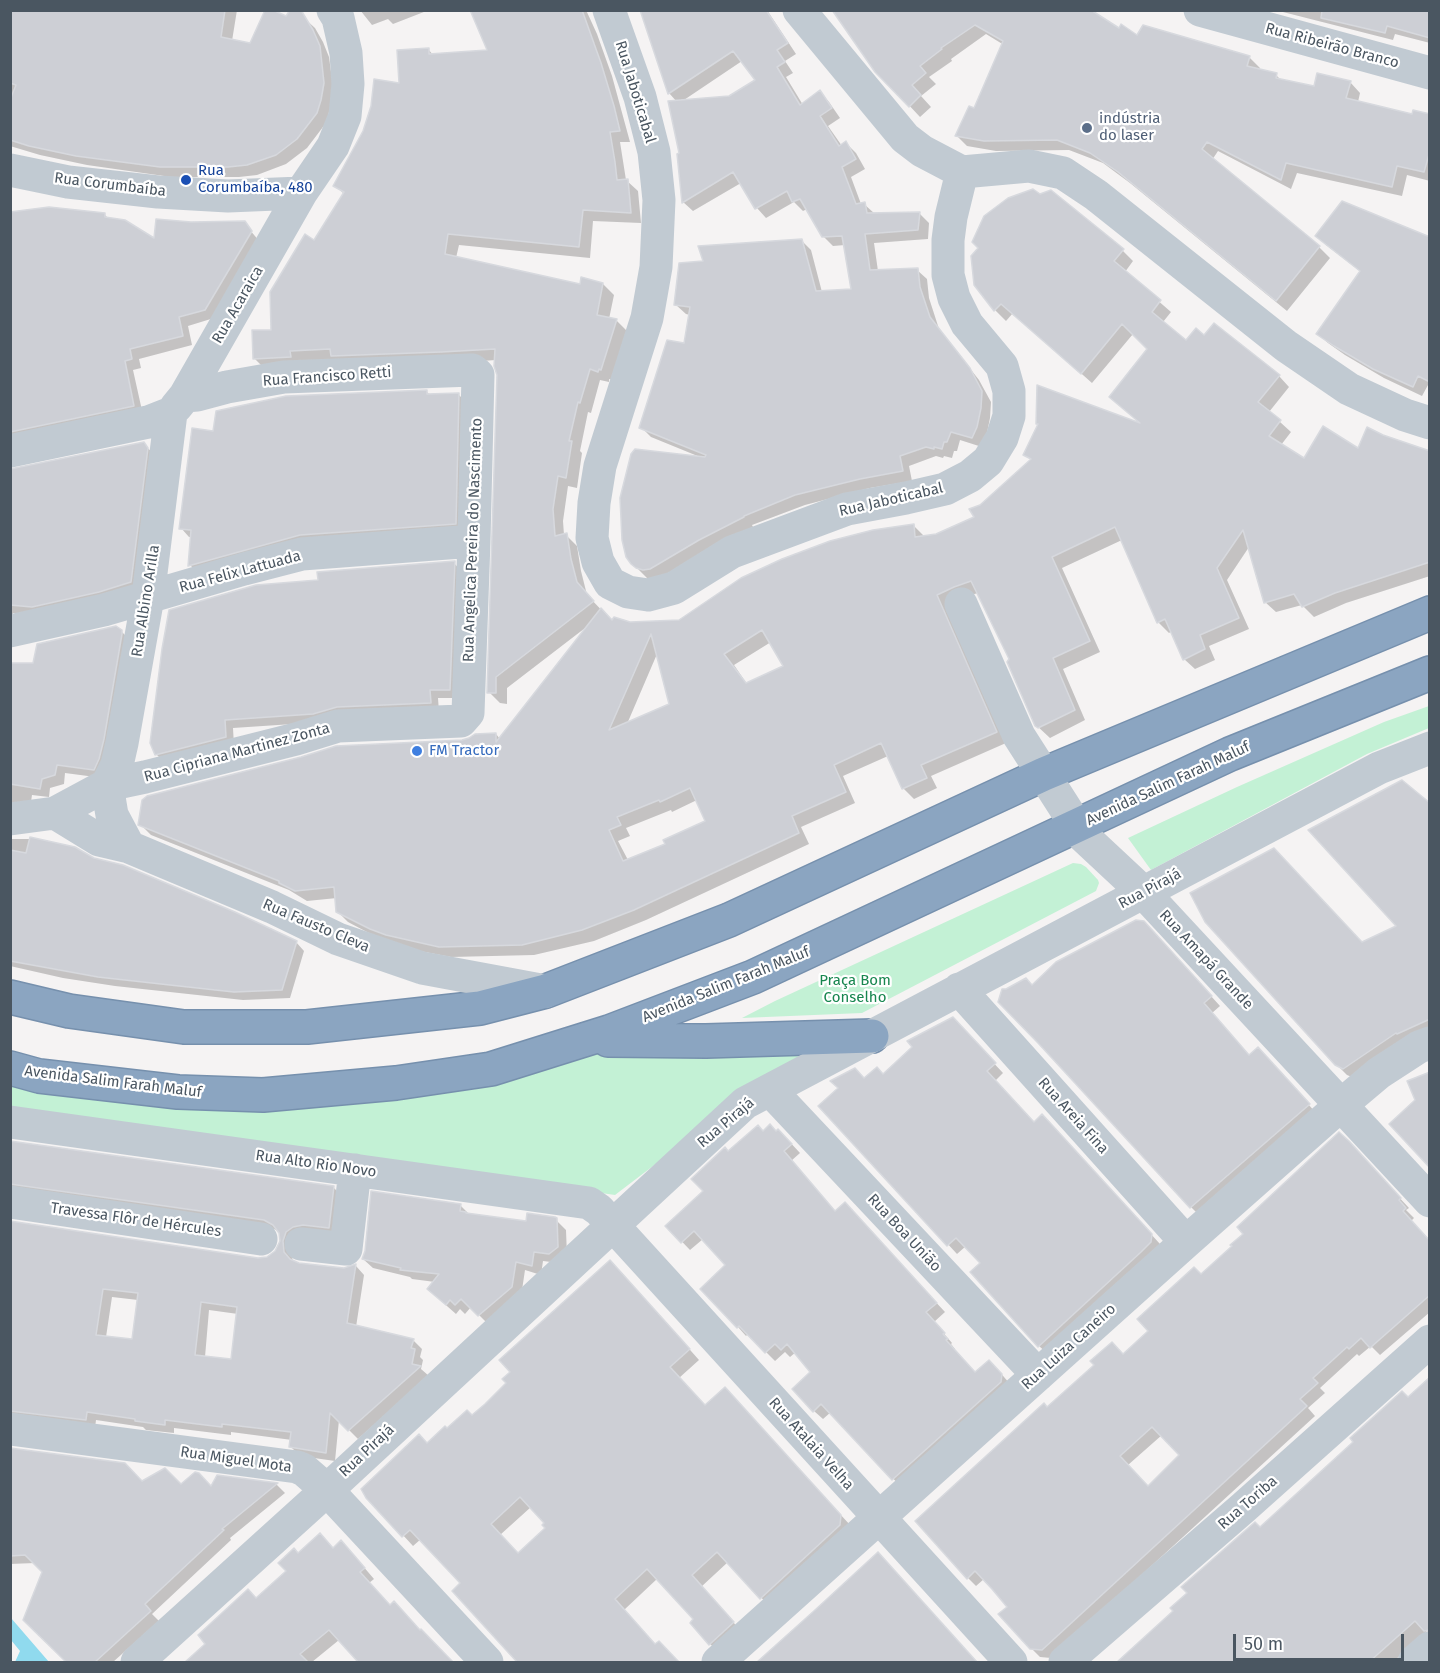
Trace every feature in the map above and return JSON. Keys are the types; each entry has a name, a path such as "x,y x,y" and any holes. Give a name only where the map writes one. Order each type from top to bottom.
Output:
{"highway":[{"path":"10,997 69,1011 184,1027 308,1027 480,1008 546,991 729,920 1044,774 1430,613"},
{"name":"Avenida Salim Farah Maluf","path":"10,1068 39,1076 178,1092 263,1095 396,1083 491,1069 609,1032 753,977 1230,754 1430,673"},
{"path":"585,1040 706,1041 872,1036"}],"street":[{"path":"301,193 333,146 345,116 348,84 346,53 339,18 333,10"},
{"name":"Rua Jaboticabal","path":"609,10 640,97 654,152 659,200 656,267 647,318 600,466 594,503 592,538 598,562 610,583 628,592 648,595 674,588 732,552 847,509 945,489 970,476 988,461 1002,438 1009,416 1009,391 1002,366 967,324 954,298 948,275 948,240 951,217 962,172"},
{"path":"799,10 905,138 922,151 962,172 1029,166 1063,172 1096,195 1286,346 1349,389 1405,415 1430,423"},
{"name":"Rua Ribeirão Branco","path":"1200,10 1430,73"},
{"name":"Rua Corumbaíba","path":"10,170 68,182 158,192 228,196 301,193"},
{"name":"Rua Acaraica","path":"178,405 301,193"},
{"name":"Rua Francisco Retti","path":"10,451 148,422 197,395 284,377 472,370"},
{"name":"Rua Angelica Pereira do Nascimento","path":"468,713 478,375 472,370"},
{"name":"Rua Albino Arilla","path":"107,785 117,765 122,743 178,405"},
{"name":"Rua Felix Lattuada","path":"10,631 104,610 302,554 474,541"},
{"name":"Rua Amapá Grande","path":"961,604 1019,736 1083,836 1143,892 1430,1201"},
{"name":"Rua Cipriana Martinez Zonta","path":"10,819 55,813 107,785 296,739 338,726 460,721 468,713"},
{"name":"Rua Pirajá","path":"137,1662 327,1490 745,1103 1379,768 1424,759"},
{"path":"107,785 112,815 129,847"},
{"name":"Rua Fausto Cleva","path":"55,813 99,840 129,847 272,907 338,939 422,968 546,991"},
{"name":"Rua Areia Fina","path":"959,989 1186,1242"},
{"name":"Rua Luiza Caneiro","path":"718,1662 1341,1105 1379,1073 1419,1047 1430,1043"},
{"name":"Rua Boa União","path":"770,1090 1038,1375"},
{"name":"Rua Alto Rio Novo","path":"10,1122 589,1203 599,1210 612,1225"},
{"path":"301,1244 346,1249 354,1170"},
{"name":"Travessa Flôr de Hércules","path":"10,1202 261,1239"},
{"name":"Rua Atalaia Velha","path":"612,1225 1011,1662"},
{"name":"Rua Toriba","path":"1065,1662 1244,1508 1430,1341"},
{"name":"Rua Miguel Mota","path":"10,1429 297,1467 304,1470 327,1490 487,1662"},
{"path":"1414,1662 1430,1648"}],"green space":[{"path":"1429,706 1429,728 1367,754 1151,870 1128,838 1384,722"},
{"name":"Praça Bom Conselho","path":"1073,863 1086,867 1098,880 1096,891 862,1013 742,1018 775,1001"},
{"path":"604,1049 807,1054 754,1089 615,1195 11,1107 11,1080 199,1107 313,1107 476,1089"}],"water":[{"path":"11,1618 49,1662 15,1662 20,1651 11,1640"}],"building":[{"path":"10,10 225,10 221,37 250,43 265,10 273,10 286,16 290,10 301,10 320,46 324,83 317,113 297,139 276,155 247,165 228,167 160,167 76,156 10,140 10,100 16,85 10,83"},
{"path":"470,10 582,10 614,106 620,131 610,132 617,180 628,179 631,213 583,210 579,247 448,234 445,254 580,284 581,277 603,283 597,315 617,319 601,370 599,369 598,372 590,369 580,403 578,402 569,441 572,441 566,478 558,476 553,509 555,536 567,533 577,582 594,601 496,677 496,693 487,693 497,375 494,366 495,349 331,356 330,349 290,351 291,357 253,359 252,330 271,330 270,292 305,234 314,240 344,192 333,186 363,131 371,106 374,79 399,83 397,50 429,48 429,54 487,50"},
{"path":"640,10 766,10 788,43 777,50 785,62 777,67 800,105 820,90 832,108 820,116 839,146 846,141 856,159 842,167 856,204 865,202 867,213 920,212 918,230 865,234 870,270 918,268 920,287 930,317 970,368 982,391 977,427 972,438 951,432 942,449 926,447 900,456 903,471 795,495 744,516 650,569 643,570 636,568 626,557 622,540 620,498 631,454 635,449 705,457 706,455 639,428 667,340 684,343 690,307 674,305 679,263 703,261 698,246 802,239 816,291 851,289 842,236 822,237 800,199 792,202 787,191 755,209 733,172 682,203 677,154 679,153 668,101 729,96 755,80 733,51 668,94"},
{"path":"832,10 1091,10 1119,28 1121,24 1137,35 1143,25 1250,56 1247,66 1277,73 1276,78 1314,86 1317,73 1351,81 1346,98 1412,114 1413,110 1430,114 1430,151 1424,172 1397,166 1392,187 1286,163 1281,180 1207,142 1202,149 1320,246 1276,301 1118,172 1090,153 1057,140 984,141 955,136 969,106 974,108 1003,41 975,25 941,48 920,66 926,73 912,85 921,95 909,107 875,72"},
{"path":"1322,10 1430,10 1430,38 1387,26 1385,33 1321,18"},
{"path":"1033,189 1040,194 1051,190 1124,249 1114,261 1161,300 1152,312 1186,340 1196,328 1204,335 1214,323 1280,375 1258,402 1281,420 1269,436 1304,458 1323,426 1358,448 1367,427 1430,451 1430,562 1335,593 1302,607 1294,594 1264,603 1243,530 1217,568 1239,618 1200,635 1205,649 1183,660 1165,619 1157,623 1115,527 1052,557 1090,641 1053,658 1075,710 1038,728 1035,726 1007,662 1009,659 971,581 954,587 937,595 997,732 921,765 927,778 902,789 881,743 834,765 846,792 792,816 799,833 634,910 582,930 522,945 439,947 386,935 336,912 334,887 295,891 279,881 138,825 142,800 147,796 336,746 462,740 475,734 496,733 496,742 601,608 612,620 614,617 630,622 679,620 741,578 782,559 830,541 873,530 914,524 915,537 936,534 974,517 969,509 980,505 1031,459 1023,455 1038,424 1036,424 1037,385 1140,423 1109,397 1147,349 1122,324 1081,374 1001,304 994,311 974,285 971,256 978,248 972,242 984,216 1008,198","holes":["762,630 783,666 746,683 724,654","651,634 669,704 609,730","690,788 705,821 663,840 665,844 623,861 609,830 621,825 617,817 659,800 660,802"]},
{"path":"1342,201 1430,237 1430,382 1418,376 1413,387 1373,369 1316,334 1360,271 1315,236"},
{"path":"49,207 105,213 105,217 125,220 154,238 156,219 191,222 245,221 252,231 205,310 179,317 183,336 130,349 132,359 125,361 134,406 10,432 10,212"},
{"path":"427,390 427,394 459,393 456,524 300,535 188,566 191,530 179,529 192,428 213,431 216,411 286,396"},
{"path":"144,442 148,448 131,582 99,592 32,607 10,605 10,469"},
{"path":"455,561 450,690 430,690 431,703 337,707 313,714 225,720 226,737 155,755 150,743 169,610 256,585 318,580 317,572"},
{"path":"116,626 122,630 122,634 104,739 94,770 57,765 55,775 42,779 40,789 10,784 10,663 33,663 37,644"},
{"path":"1402,780 1430,803 1430,1019 1396,1033 1343,1069 1335,1065 1205,922 1190,893 1274,848 1362,942 1396,926 1308,830"},
{"path":"30,837 75,847 94,858 123,865 297,941 282,990 234,992 98,977 10,961 10,850 26,853"},
{"path":"1136,920 1144,921 1212,996 1204,1003 1249,1055 1258,1047 1310,1104 1190,1208 998,1002 1002,989 1026,978 1032,985 1056,962"},
{"path":"953,1017 996,1063 987,1071 1034,1122 1042,1114 1152,1234 1151,1242 1141,1252 1038,1347 970,1272 980,1263 956,1238 947,1246 818,1106 838,1088 830,1081 855,1068 864,1078 877,1067 883,1074 912,1047 907,1041"},
{"path":"1430,1072 1430,1168 1389,1124 1415,1100 1407,1081"},
{"path":"770,1124 792,1144 784,1151 835,1211 845,1202 937,1303 926,1312 945,1333 943,1334 948,1339 946,1340 975,1372 989,1360 1002,1374 1001,1382 892,1480 821,1404 813,1412 792,1389 810,1372 787,1344 781,1350 775,1344 765,1353 739,1326 737,1328 700,1289 725,1265 694,1231 681,1243 665,1226 703,1191 691,1179 725,1147 728,1151 758,1125 763,1131"},
{"path":"1339,1132 1401,1198 1399,1200 1406,1208 1403,1211 1430,1241 1430,1295 1370,1348 1361,1338 1349,1349 1347,1347 1313,1378 1318,1383 1300,1399 1307,1406 1042,1650 1030,1649 998,1614 1007,1607 992,1589 975,1571 967,1579 915,1521 1044,1403 1047,1407 1094,1365 1090,1361 1112,1342 1123,1354 1148,1331 1137,1319 1194,1267 1201,1274 1232,1246 1230,1245 1243,1234 1237,1227","holes":["1152,1427 1179,1455 1148,1486 1120,1456"]},
{"path":"10,1141 334,1186 329,1228 303,1225 293,1227 286,1232 283,1241 284,1252 290,1259 299,1263 344,1268 356,1264 347,1323 414,1339 411,1348 415,1349 412,1364 421,1366 348,1431 330,1413 326,1453 289,1447 291,1432 165,1420 165,1425 87,1412 86,1420 10,1411 10,1221 258,1258 267,1257 275,1251 280,1241 279,1233 273,1225 264,1220 10,1184","holes":["103,1289 138,1293 132,1339 96,1335","201,1302 237,1307 231,1359 195,1355"]},
{"path":"371,1191 461,1204 460,1211 466,1213 526,1221 527,1213 555,1217 557,1218 558,1247 549,1254 534,1252 532,1266 516,1262 512,1287 478,1316 461,1299 455,1305 450,1300 446,1305 427,1289 439,1274 400,1270 401,1268 362,1259 365,1251"},
{"path":"610,1260 690,1349 670,1367 705,1405 725,1387 841,1515 840,1525 760,1599 717,1552 692,1575 734,1622 709,1645 690,1623 693,1619 647,1569 615,1599 655,1644 659,1641 679,1662 517,1662 452,1591 460,1583 410,1530 402,1537 366,1498 361,1489 419,1434 427,1443 467,1410 472,1415 485,1404 506,1383 502,1379 510,1372 499,1360","holes":["520,1497 544,1523 542,1525 545,1528 518,1553 491,1524"]},
{"path":"1430,1377 1430,1630 1424,1631 1415,1621 1369,1662 1117,1662 1173,1611 1170,1608 1187,1593 1181,1587 1255,1522 1260,1527 1353,1442 1350,1438 1402,1391 1408,1397"},
{"path":"10,1448 125,1463 142,1481 165,1468 181,1484 195,1472 199,1473 211,1486 217,1475 278,1483 222,1529 224,1530 145,1604 151,1611 95,1662 66,1662 23,1620 42,1572 25,1555 10,1556"},
{"path":"320,1533 333,1548 341,1540 365,1568 360,1572 390,1605 394,1601 453,1662 358,1662 329,1630 300,1654 308,1662 185,1662 205,1644 198,1635 248,1589 256,1598 286,1571 278,1563 294,1548 298,1553"},
{"path":"878,1552 977,1662 757,1662 815,1610"}],"place":[{"name":"indústria do laser","path":"1087,128"},
{"name":"Rua Corumbaíba, 480","path":"186,180"},
{"name":"FM Tractor","path":"417,751"}]}
